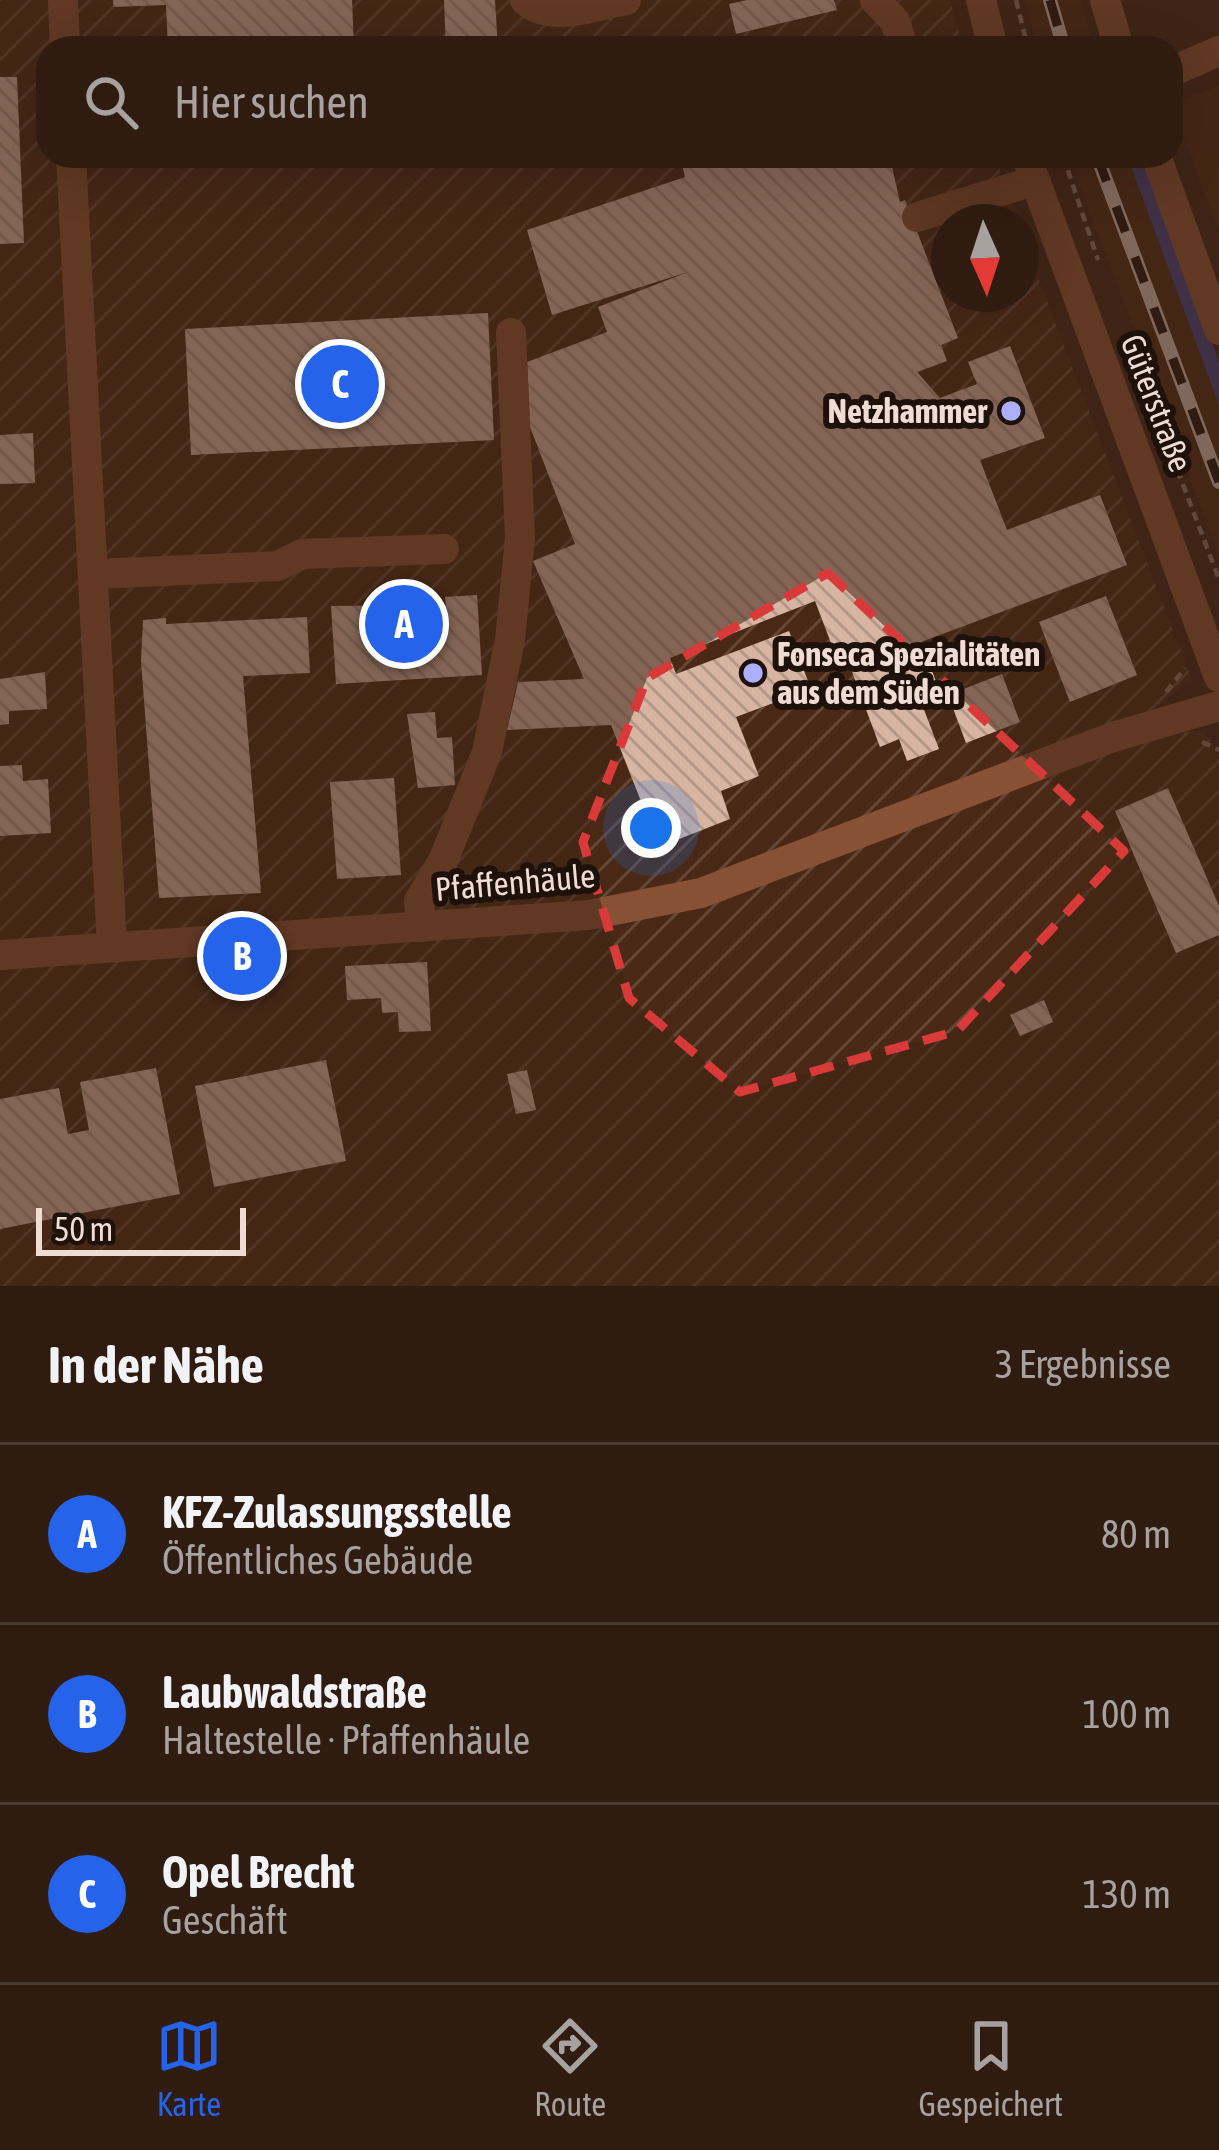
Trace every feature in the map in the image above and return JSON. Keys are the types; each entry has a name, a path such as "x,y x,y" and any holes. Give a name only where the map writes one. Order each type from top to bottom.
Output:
{"street":[{"path":"63,0 64,36"},
{"path":"525,0 534,9 557,13 626,0"},
{"path":"875,0 895,21 899,36"},
{"path":"980,0 990,36"},
{"path":"1105,0 1116,36"},
{"path":"1183,67 1219,51"},
{"path":"72,168 112,946"},
{"path":"917,218 1030,168"},
{"name":"Güterstraße","path":"1030,168 1219,676"},
{"path":"1160,168 1219,330"},
{"path":"421,927 419,901 443,861 487,752 510,640 520,538 511,333"},
{"path":"93,574 278,566 302,554 444,548"},
{"name":"Pfaffenhäule","path":"0,955 589,914 701,893 1113,737 1219,706"}],"path":[{"path":"1016,0 1025,36"},
{"path":"1067,168 1098,261"},
{"path":"1138,369 1219,580"},
{"path":"1147,698 1166,692 1184,670 1186,653"},
{"path":"1187,741 1219,750"}],"highlighted area":[{"path":"828,573 1124,851 957,1031 740,1092 629,998 583,842 647,678"}],"shaded area":[{"path":"0,0 950,0 960,36 36,36 36,168 999,168 1011,204 931,204 931,312 1039,312 1039,280 1192,680 1116,737 1204,731 1219,756 1219,1286 0,1286"},
{"path":"1025,0 1081,0 1090,36 1034,36"},
{"path":"1219,86 1219,232 1183,136 1183,100"},
{"path":"1074,168 1131,168 1219,405 1219,556"},
{"path":"1131,168 1145,168 1219,361 1219,405"}],"building":[{"path":"113,0 352,0 354,36 167,36 166,5 113,7"},
{"path":"444,0 495,0 497,36 446,36"},
{"path":"834,0 837,10 736,34 729,4"},
{"path":"0,77 17,77 24,243 0,244"},
{"path":"683,168 892,168 900,202 905,200 931,268 931,312 948,312 958,338 941,345 947,361 917,372 940,398 977,384 968,362 1010,346 1045,438 980,460 1007,530 1100,495 1127,565 921,642 943,700 923,707 939,749 907,761 899,739 880,747 851,669 842,672 815,601 670,658 676,674 789,631 811,689 736,717 759,776 721,791 730,819 659,847 611,725 507,730 518,682 584,679 533,561 575,544 530,427 527,362 607,332 598,307 688,272 552,315 527,230 685,177"},
{"path":"488,313 494,440 191,455 185,329"},
{"path":"33,433 35,483 0,484 0,435"},
{"path":"477,595 482,675 336,684 331,606 446,605 445,597"},
{"path":"1106,596 1137,675 1070,702 1039,622"},
{"path":"307,617 310,673 243,676 261,893 159,898 141,661 143,620 166,618 166,624"},
{"path":"45,672 47,709 9,711 9,724 0,725 0,679"},
{"path":"1002,674 1020,722 966,743 948,695"},
{"path":"435,712 437,738 452,737 455,785 418,788 407,714"},
{"path":"22,765 23,781 48,779 51,833 0,836 0,766"},
{"path":"394,778 401,875 337,879 330,782"},
{"path":"1168,788 1219,906 1219,935 1176,953 1115,811"},
{"path":"427,962 431,1031 399,1032 398,1012 382,1013 381,998 347,1000 345,966"},
{"path":"1044,1000 1053,1022 1020,1036 1010,1015"},
{"path":"326,1060 346,1161 214,1187 195,1086"},
{"path":"156,1068 180,1194 0,1229 0,1099 59,1088 68,1134 89,1130 80,1082"},
{"path":"527,1070 536,1110 516,1114 507,1074"}],"railway":[{"path":"1050,0 1060,36"},
{"path":"1101,168 1219,482"}],"place":[{"name":"Opel Brecht","path":"340,384"},
{"name":"Netzhammer","path":"1011,411"},
{"name":"KFZ-Zulassungsstelle","path":"404,624"},
{"name":"Fonseca Spezialitäten aus dem Süden","path":"753,673"},
{"name":"Laubwaldstraße","path":"242,956"}]}
